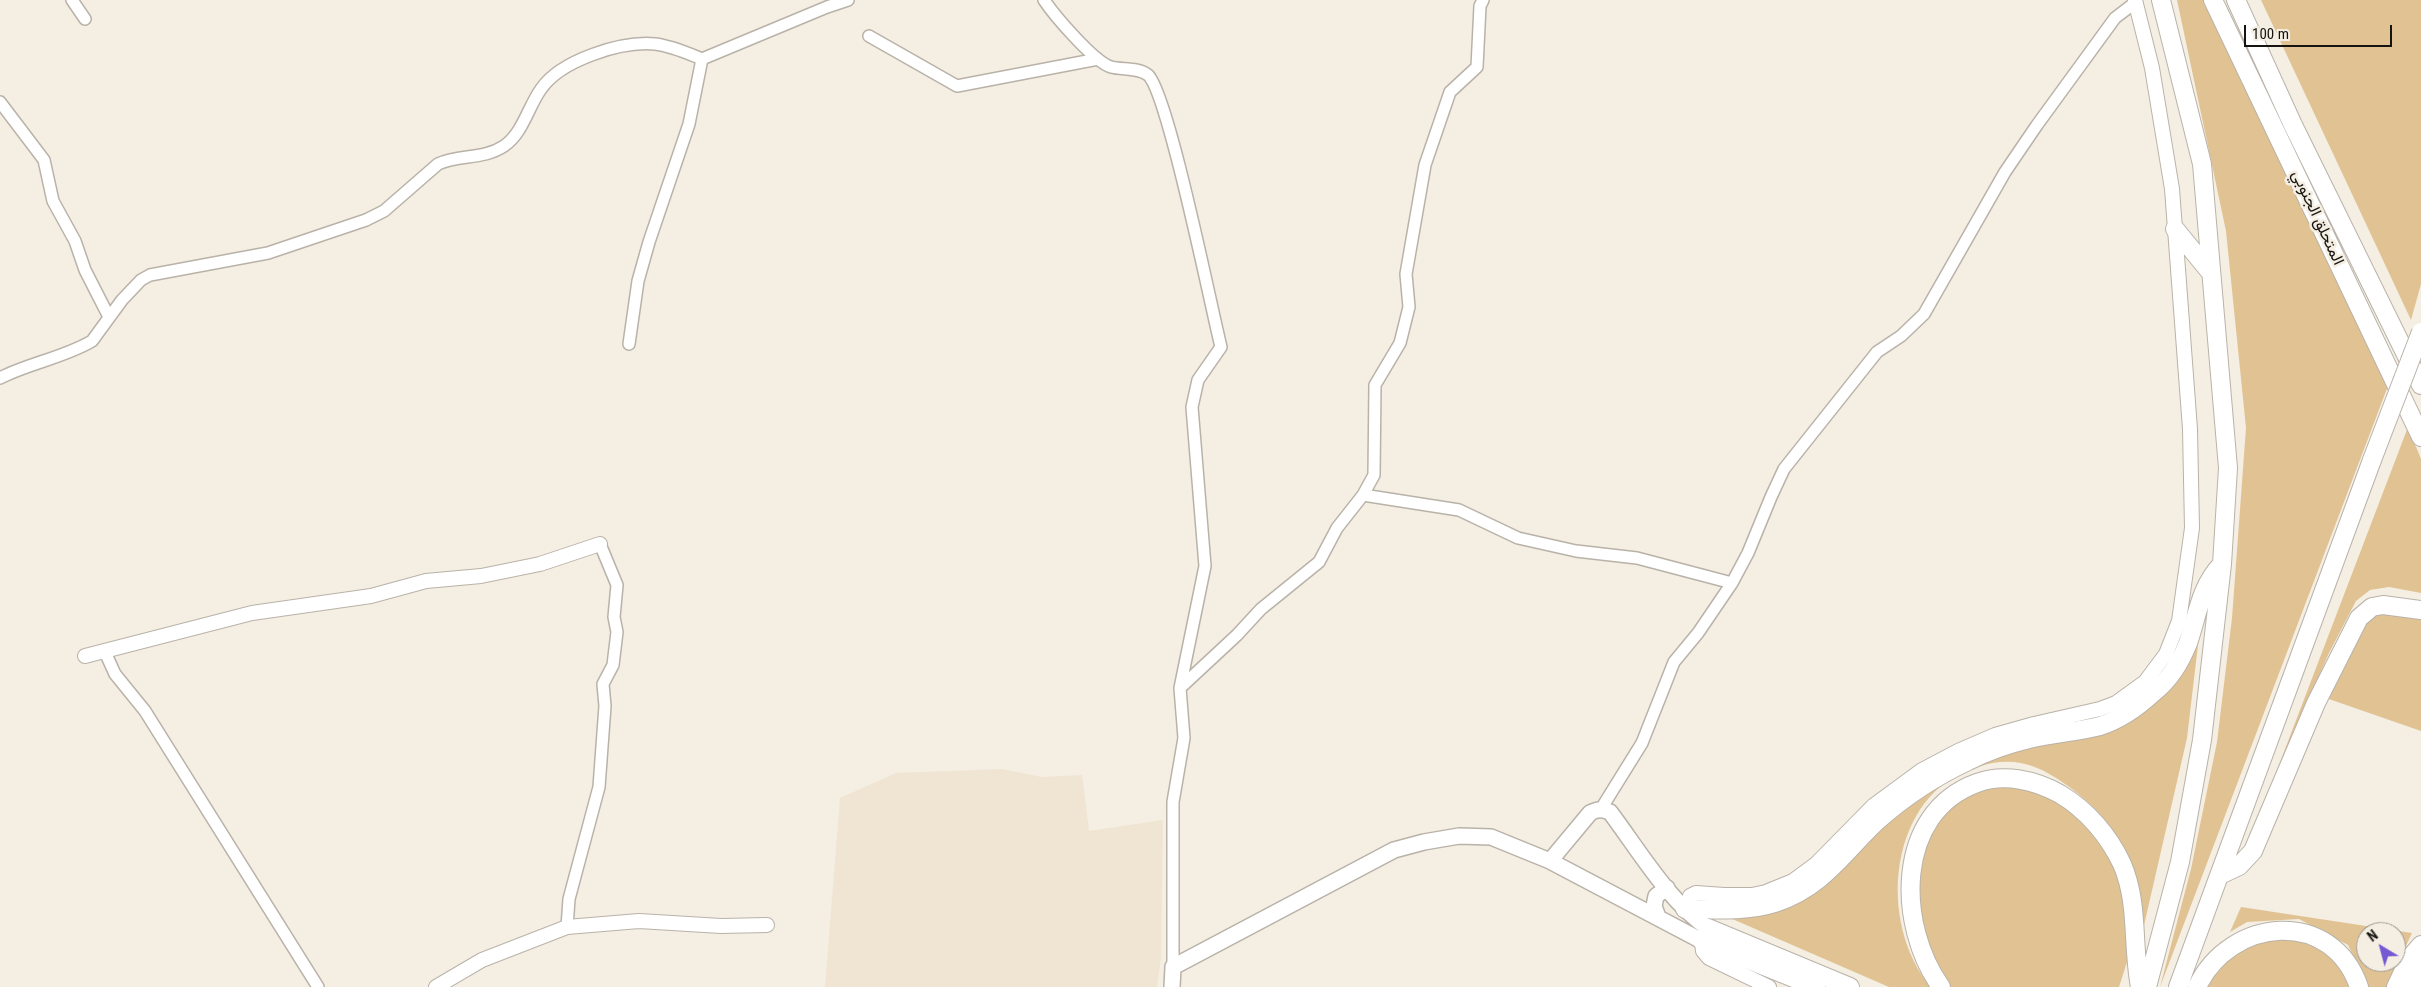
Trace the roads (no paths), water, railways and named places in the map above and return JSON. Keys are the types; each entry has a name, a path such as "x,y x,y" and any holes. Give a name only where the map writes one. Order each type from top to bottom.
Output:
{"main road":[{"path":"2147,987 2180,862 2200,750 2222,564 2228,468 2202,164 2161,0"},
{"name":"المتحلق الجنوبي","path":"2213,0 2421,437"},
{"name":"المتحلق الجنوبي","path":"2236,0 2293,125 2421,385"},
{"path":"2176,229 2212,274"},
{"path":"2178,987 2330,569 2421,332"},
{"path":"1685,909 1744,909 1766,906 1790,898 1825,876 1866,832 1892,809 1950,770 2008,745 2100,726 2130,711 2155,692 2178,662 2187,644 2202,592 2222,564"},
{"path":"2220,875 2239,866 2253,852 2316,703 2359,618 2372,607 2383,605 2421,610"},
{"path":"1940,987 1925,959 1916,936 1911,912 1910,884 1916,850 1923,830 1942,804 1968,786 1999,777 2026,781 2052,790 2083,811 2106,837 2122,865 2132,897 2140,987"},
{"path":"1550,861 1593,811 1601,809 1610,812 1667,888 1705,934 1816,987"},
{"path":"1172,987 1173,967 1394,850 1424,842 1459,836 1491,837 1550,861 1658,918 1850,987"},
{"path":"1658,918 1654,906 1656,896 1667,888"},
{"path":"2197,987 2212,962 2234,944 2248,936 2279,930 2295,932 2324,943 2348,964 2359,987"},
{"path":"2396,987 2409,958 2421,945"},
{"path":"2413,987 2421,966"}],"street":[{"path":"72,0 85,19"},
{"path":"0,378 27,365 83,346 92,341 134,286 150,275 268,253 366,220 384,211 438,164 448,159 477,156 497,150 513,138 542,87 552,77 575,63 625,45 638,44 670,47 702,59 848,0"},
{"path":"1044,0 1054,15 1098,59 1110,66 1130,69 1147,75 1156,86 1175,152 1221,347 1198,380 1192,407 1205,566 1180,688 1184,738 1173,802 1173,967"},
{"path":"1180,688 1237,635 1261,609 1319,562 1337,528 1363,496 1374,475 1375,385 1400,343 1409,307 1406,274 1425,165 1450,92 1477,67 1480,6 1484,0"},
{"path":"1601,809 1642,743 1674,662 1698,633 1732,583 1748,553 1784,469 1878,352 1901,336 1924,314 2005,172 2115,18 2136,1 2153,77 2172,189 2190,429 2192,528 2179,621 2166,654 2157,669 2131,693 2100,710 2034,724 1995,735 1958,751 1922,770 1873,806 1816,864 1793,881 1766,892 1752,895 1696,893 1690,896 1685,909"},
{"path":"870,36 957,86 1098,59"},
{"path":"629,344 638,282 649,242 689,124 702,59"},
{"path":"0,102 44,160 53,201 75,241 85,270 109,317"},
{"path":"1363,496 1459,510 1518,538 1576,551 1637,558 1732,583"},
{"path":"85,656 252,613 371,596 426,582 489,574 540,564 600,544 617,585 614,617 617,632 613,665 603,684 605,706 598,787 569,899 567,927"},
{"path":"106,652 115,674 153,725 318,987"},
{"path":"436,987 482,960 567,927 639,921 721,926 767,925"},
{"path":"1705,934 1703,951 1709,958 1769,987"}]}
